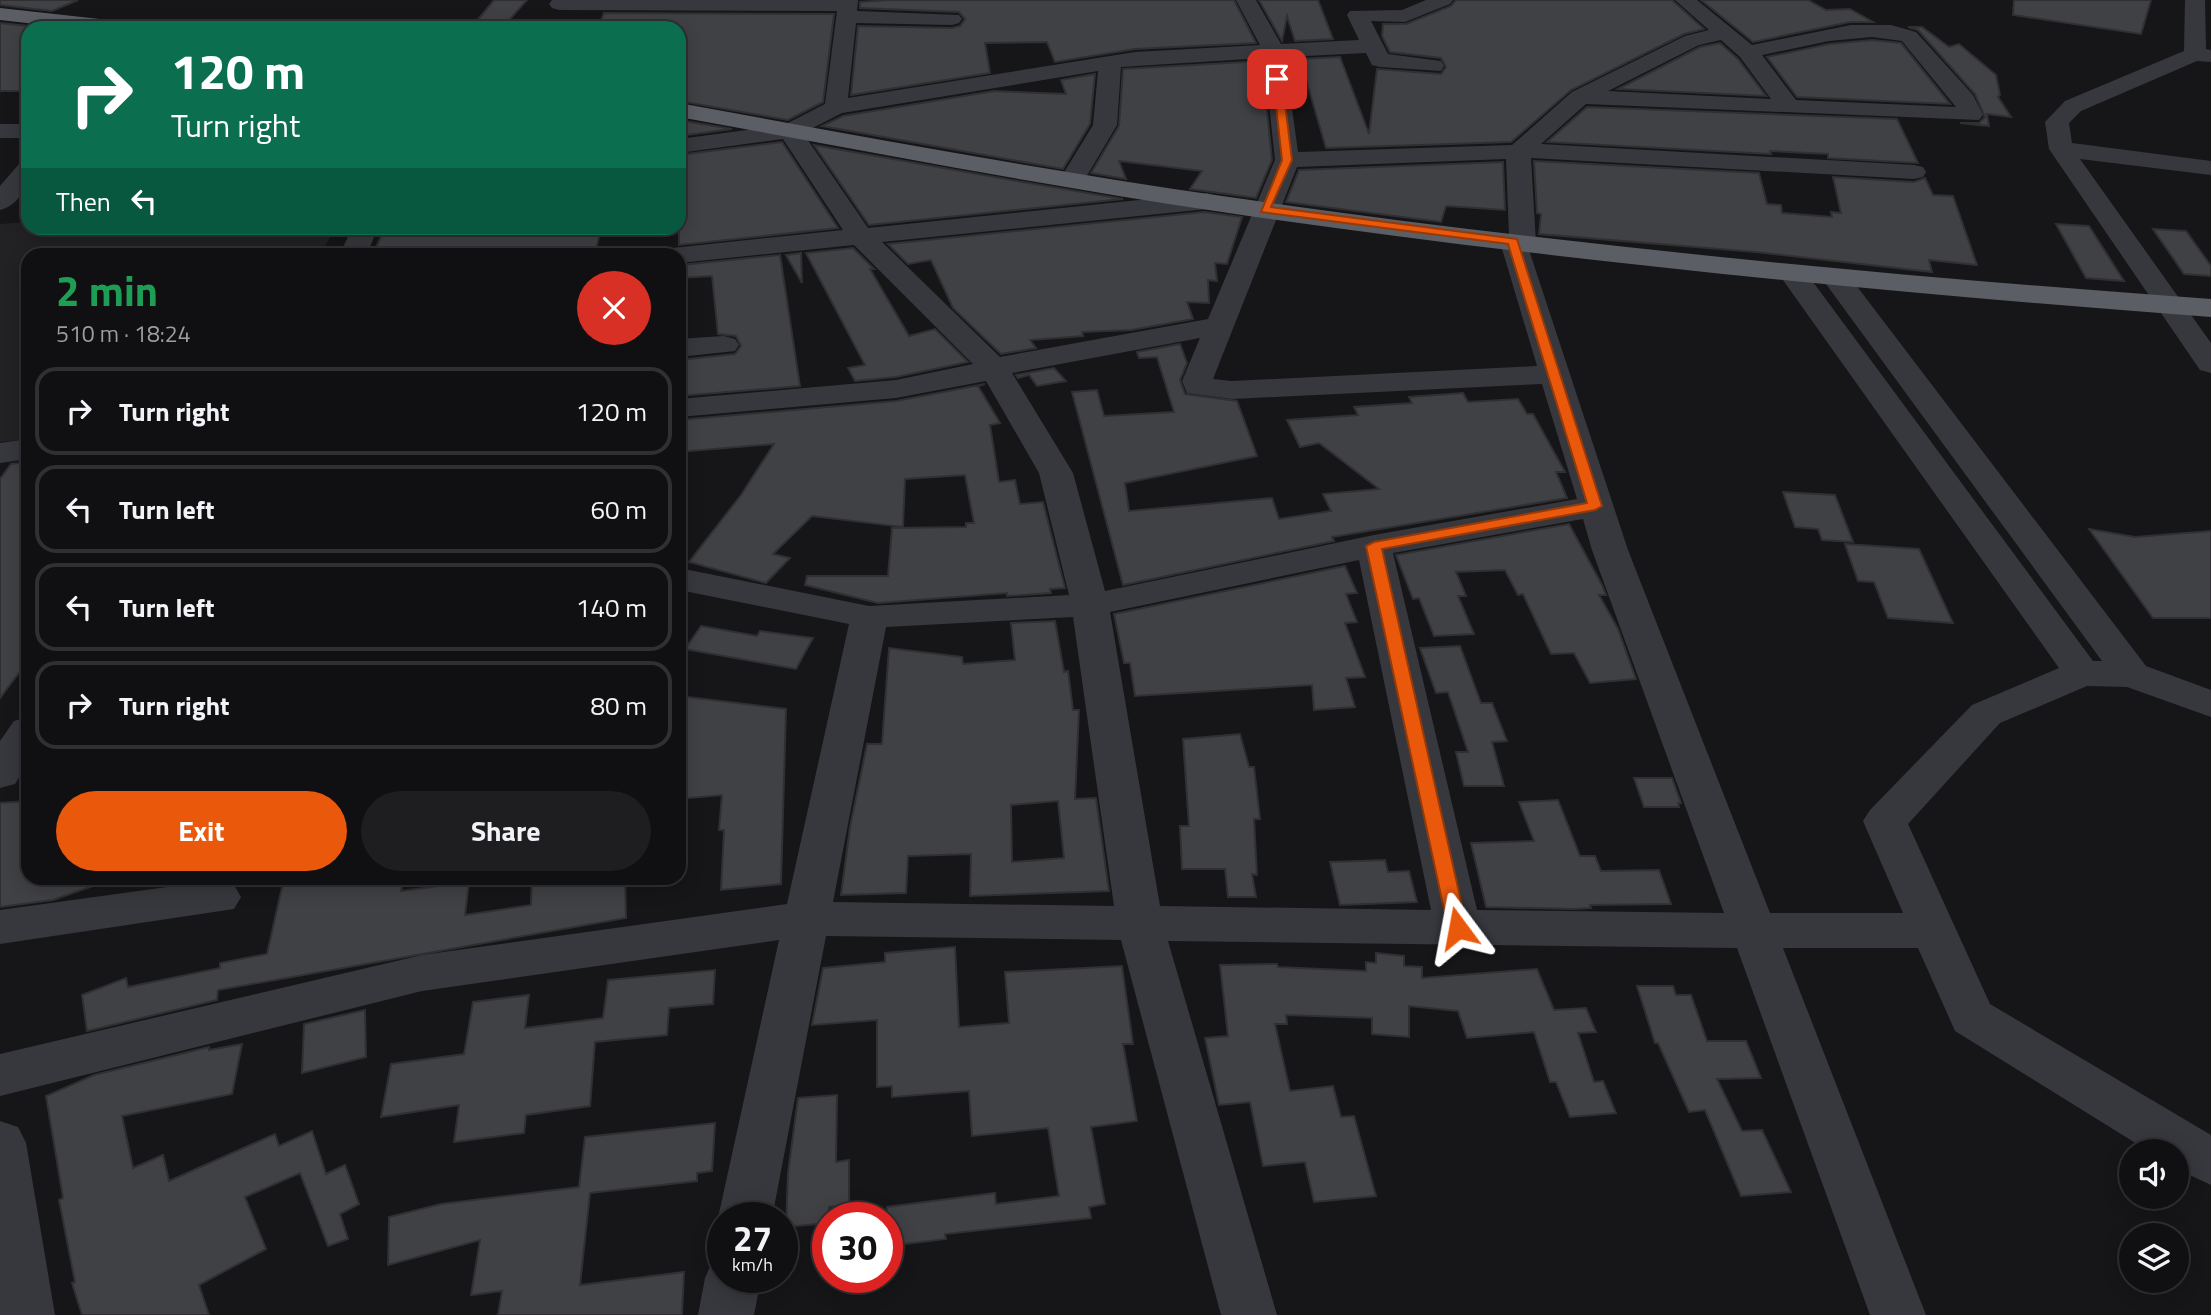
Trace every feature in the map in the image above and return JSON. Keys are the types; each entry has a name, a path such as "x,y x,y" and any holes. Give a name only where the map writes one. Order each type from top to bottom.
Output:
{"highway":[{"path":"0,14 64,21"},
{"path":"686,111 1206,201 1518,242 1836,278 2211,308"}],"street":[{"path":"1246,0 1274,51 1287,160 1264,209 1196,381 1198,386 1232,390 1553,374"},
{"path":"1433,66 1385,63 1371,46 1357,15 1405,16 1443,0"},
{"path":"1685,0 1748,52 1789,107"},
{"path":"2195,0 2203,55 2073,106 2057,122 2061,149 2167,305 2211,364"},
{"path":"544,20 561,2 729,2 847,7 952,19"},
{"path":"715,26 729,2"},
{"path":"836,107 847,7"},
{"path":"1580,97 1971,115 1965,100 1909,36 1898,32 1885,30 1820,37 1748,52"},
{"path":"1725,33 1692,40 1580,97 1518,152 1518,242 1553,374 1595,506 1898,1315"},
{"path":"686,145 790,131 836,107 1110,62 1371,46"},
{"path":"1073,179 1105,125 1110,62"},
{"path":"0,131 21,131"},
{"path":"790,131 860,236 993,367 1056,474 1090,605 1140,925 1249,1315"},
{"path":"2061,149 2211,167"},
{"path":"1287,160 1518,152 1914,172"},
{"path":"0,202 21,177"},
{"path":"686,255 1206,201"},
{"path":"0,217 21,215"},
{"path":"1792,273 2082,673"},
{"path":"1836,278 2132,675"},
{"path":"686,407 897,389 975,375 993,367 1220,326"},
{"path":"686,348 724,345"},
{"path":"0,453 21,450"},
{"path":"686,580 869,617 1090,605 1374,546 1595,506"},
{"path":"1374,546 1458,928"},
{"path":"748,1202 869,617"},
{"path":"2211,704 2132,675 2082,673 1986,714 1885,821 1972,1017 2211,1161"},
{"path":"0,774 21,741"},
{"path":"0,927 218,897"},
{"path":"0,1074 422,973 805,919 1755,931 1934,930"},
{"path":"0,1143 27,1315"},
{"path":"726,1315 730,1293"}],"shaded area":[{"path":"21,222 21,235 332,235 323,248 21,248 21,440 0,442 0,224"}],"building":[{"path":"0,0 78,0 52,11 0,5"},
{"path":"494,0 527,0 508,21 477,21"},
{"path":"1234,0 1256,43 1135,49 1055,62 1047,42 985,43 990,73 851,95 858,26 952,28 960,26 965,19 959,12 860,8 860,2"},
{"path":"1259,0 1318,0 1333,39 1295,41 1287,16 1282,41"},
{"path":"1456,0 1672,0 1704,29 1684,34 1571,90 1511,142 1326,148 1300,59 1340,57 1369,134 1377,69 1441,74 1446,67 1441,58 1390,52 1382,36 1383,24 1406,24 1451,6"},
{"path":"1701,0 1808,0 1826,10 1850,9 1873,22 1850,22 1753,42"},
{"path":"2014,0 2151,0 2141,34 2013,15"},
{"path":"604,13 834,14 823,102 788,120 686,102 686,21 601,21"},
{"path":"0,23 21,25 21,91 0,91"},
{"path":"1908,27 1922,27 1949,47 1959,44 1996,75 2000,95 1998,97 2011,117 1987,114 1989,126 1960,123 1979,123 1985,117 1975,94 1918,30"},
{"path":"1872,40 1901,43 1950,104 1797,97 1767,57 1829,44"},
{"path":"1720,43 1738,59 1766,96 1618,89 1700,47"},
{"path":"1262,61 1272,160 1256,198 1190,189 1202,171 1119,161 1126,179 1091,173 1119,126 1123,69"},
{"path":"1095,74 1090,124 1063,169 822,126 843,116 994,91 1066,94 1061,80"},
{"path":"1587,107 1897,119 1918,163 1828,158 1828,154 1770,151 1771,154 1547,142"},
{"path":"686,121 732,129 686,135"},
{"path":"782,142 838,228 679,245 679,235 686,235 686,154"},
{"path":"814,145 1017,181 1123,199 869,225"},
{"path":"1534,161 1759,173 1767,204 1781,205 1782,213 1832,217 1831,212 1841,213 1833,177 1914,182 1925,178 1933,195 1953,196 1977,265 1929,260 1932,272 1756,252 1539,234 1541,214 1537,213"},
{"path":"1503,162 1505,210 1446,206 1441,222 1286,202 1299,170"},
{"path":"1204,212 1242,217 1227,264 1215,263 1217,281 1208,280 1209,303 1187,302 1193,319 1131,330 1082,332 1083,336 1030,340 1036,348 1001,354 953,308 931,260 908,264 888,244"},
{"path":"2056,224 2089,226 2124,281 2086,278"},
{"path":"2153,229 2186,231 2211,266 2211,276 2184,274"},
{"path":"382,235 599,235 596,248 376,248"},
{"path":"853,248 874,269 870,269 909,336 935,329 968,362 896,377 855,381 848,368 865,365 806,253"},
{"path":"801,253 802,283 786,255"},
{"path":"780,255 800,386 686,395 686,359 735,354 741,346 736,336 718,334 712,276 686,278 686,264"},
{"path":"1180,344 1187,363 1180,380 1185,394 1237,401 1257,456 1125,483 1129,511 1272,498 1279,519 1331,511 1323,494 1379,489 1319,443 1300,447 1287,420 1358,415 1354,407 1412,403 1409,397 1463,393 1468,402 1518,399 1527,414 1533,414 1565,472 1556,472 1567,498 1332,537 1334,541 1123,585 1072,392 1097,390 1104,416 1174,412 1157,357 1139,358 1137,352"},
{"path":"1054,368 1066,381 1037,386 1029,375 1018,378 1016,375"},
{"path":"985,384 978,386 1000,423 990,425 999,482 1015,480 1020,504 1043,502 1065,588 1050,589 1051,593 1007,596 1007,593 878,603 805,585 807,576 888,576 892,528 966,527 966,523 974,523 965,475 905,479 903,527 812,516 773,554 790,558 766,583 689,562 741,495 774,444 686,451 686,419 896,401"},
{"path":"21,463 21,670 0,698 0,479 11,464"},
{"path":"1783,492 1835,495 1853,542 1822,540 1818,529 1795,527"},
{"path":"1569,524 1602,585 1606,595 1599,595 1618,629 1636,679 1590,683 1574,653 1551,654 1523,594 1518,595 1505,570 1456,572 1466,596 1458,596 1474,634 1434,636 1419,598 1413,599 1396,555"},
{"path":"2089,529 2135,537 2211,531 2211,618 2153,618"},
{"path":"1845,544 1919,549 1953,623 1888,618 1874,582 1858,581"},
{"path":"1345,566 1357,593 1346,594 1357,622 1345,623 1365,677 1346,678 1355,707 1314,710 1312,685 1135,696 1130,663 1124,663 1114,614"},
{"path":"1055,621 1064,672 1068,671 1073,710 1079,710 1075,799 1096,798 1109,891 970,896 971,854 908,856 906,893 841,895 850,827 867,744 882,744 889,648 962,657 963,664 1015,660 1011,623","holes":["1058,801 1064,858 1012,862 1011,805"]},
{"path":"701,626 757,636 760,631 813,638 796,669 686,648"},
{"path":"1460,646 1481,703 1492,703 1507,741 1492,742 1504,786 1464,786 1456,752 1468,752 1448,692 1436,693 1420,648"},
{"path":"686,697 786,709 781,884 721,890 724,830 719,830 722,795 686,798"},
{"path":"1240,734 1249,767 1254,767 1260,819 1254,819 1257,875 1252,874 1256,897 1228,897 1225,869 1182,869 1180,826 1189,826 1183,739"},
{"path":"1634,778 1672,778 1681,803 1678,803 1679,807 1644,807"},
{"path":"1558,800 1580,856 1595,856 1601,871 1659,870 1671,904 1590,905 1591,908 1574,909 1486,907 1471,843 1534,841 1519,802"},
{"path":"21,802 21,885 96,885 53,900 0,907 0,803"},
{"path":"1385,860 1388,872 1409,871 1417,902 1340,905 1330,862"},
{"path":"282,885 402,885 401,891 469,885 465,915 531,905 532,885 625,885 626,918 218,990 217,1000 87,1031 82,995 126,978 128,987 220,968 220,963 267,954"},
{"path":"955,947 959,1027 1009,1023 1005,972 1122,966 1133,1044 1123,1044 1137,1121 1091,1127 1105,1204 1089,1207 1091,1218 945,1234 946,1239 903,1244 903,1205 995,1193 996,1204 1059,1196 1048,1128 972,1136 969,1091 892,1097 892,1086 877,1087 877,1020 812,1025 823,968 885,962 885,953"},
{"path":"1376,953 1404,956 1404,966 1422,967 1422,978 1537,969 1554,1010 1586,1008 1596,1032 1578,1033 1594,1082 1603,1081 1616,1113 1570,1117 1556,1082 1550,1082 1534,1032 1467,1038 1458,1011 1409,1006 1409,1037 1372,1034 1372,1018 1286,1015 1287,1024 1275,1024 1290,1091 1333,1086 1341,1117 1354,1116 1376,1196 1314,1202 1305,1162 1263,1166 1250,1102 1219,1105 1205,1038 1228,1036 1220,965 1277,964 1278,967 1366,971 1366,962 1376,963"},
{"path":"715,970 713,1004 669,1008 667,1035 595,1042 590,1106 526,1115 524,1133 454,1142 459,1105 381,1117 391,1064 464,1054 473,1002 529,995 525,1028 603,1018 608,980"},
{"path":"1637,986 1673,986 1676,995 1691,995 1707,1041 1746,1041 1761,1078 1717,1079 1742,1131 1762,1130 1791,1192 1741,1196 1705,1110 1689,1112 1658,1043 1655,1043"},
{"path":"365,1010 366,1057 302,1073 304,1024"},
{"path":"242,1044 232,1094 122,1116 133,1168 163,1155 169,1181 275,1134 279,1146 312,1131 326,1174 345,1165 359,1204 340,1214 348,1239 328,1246 300,1173 245,1197 266,1249 199,1285 209,1315 82,1315 72,1283 75,1282 59,1200 63,1198 46,1096 94,1075 209,1047 209,1050"},
{"path":"837,1095 836,1162 849,1160 849,1202 812,1202 812,1225 798,1226 798,1202 787,1202 798,1098"},
{"path":"715,1123 712,1171 697,1173 697,1181 590,1193 580,1285 684,1272 682,1315 498,1315 502,1291 471,1295 480,1240 388,1265 389,1217 441,1204 579,1187 585,1137"}],"route":[{"path":"1277,79 1287,160 1264,209 1513,242 1515,257 1595,506 1374,546 1458,928"}]}
